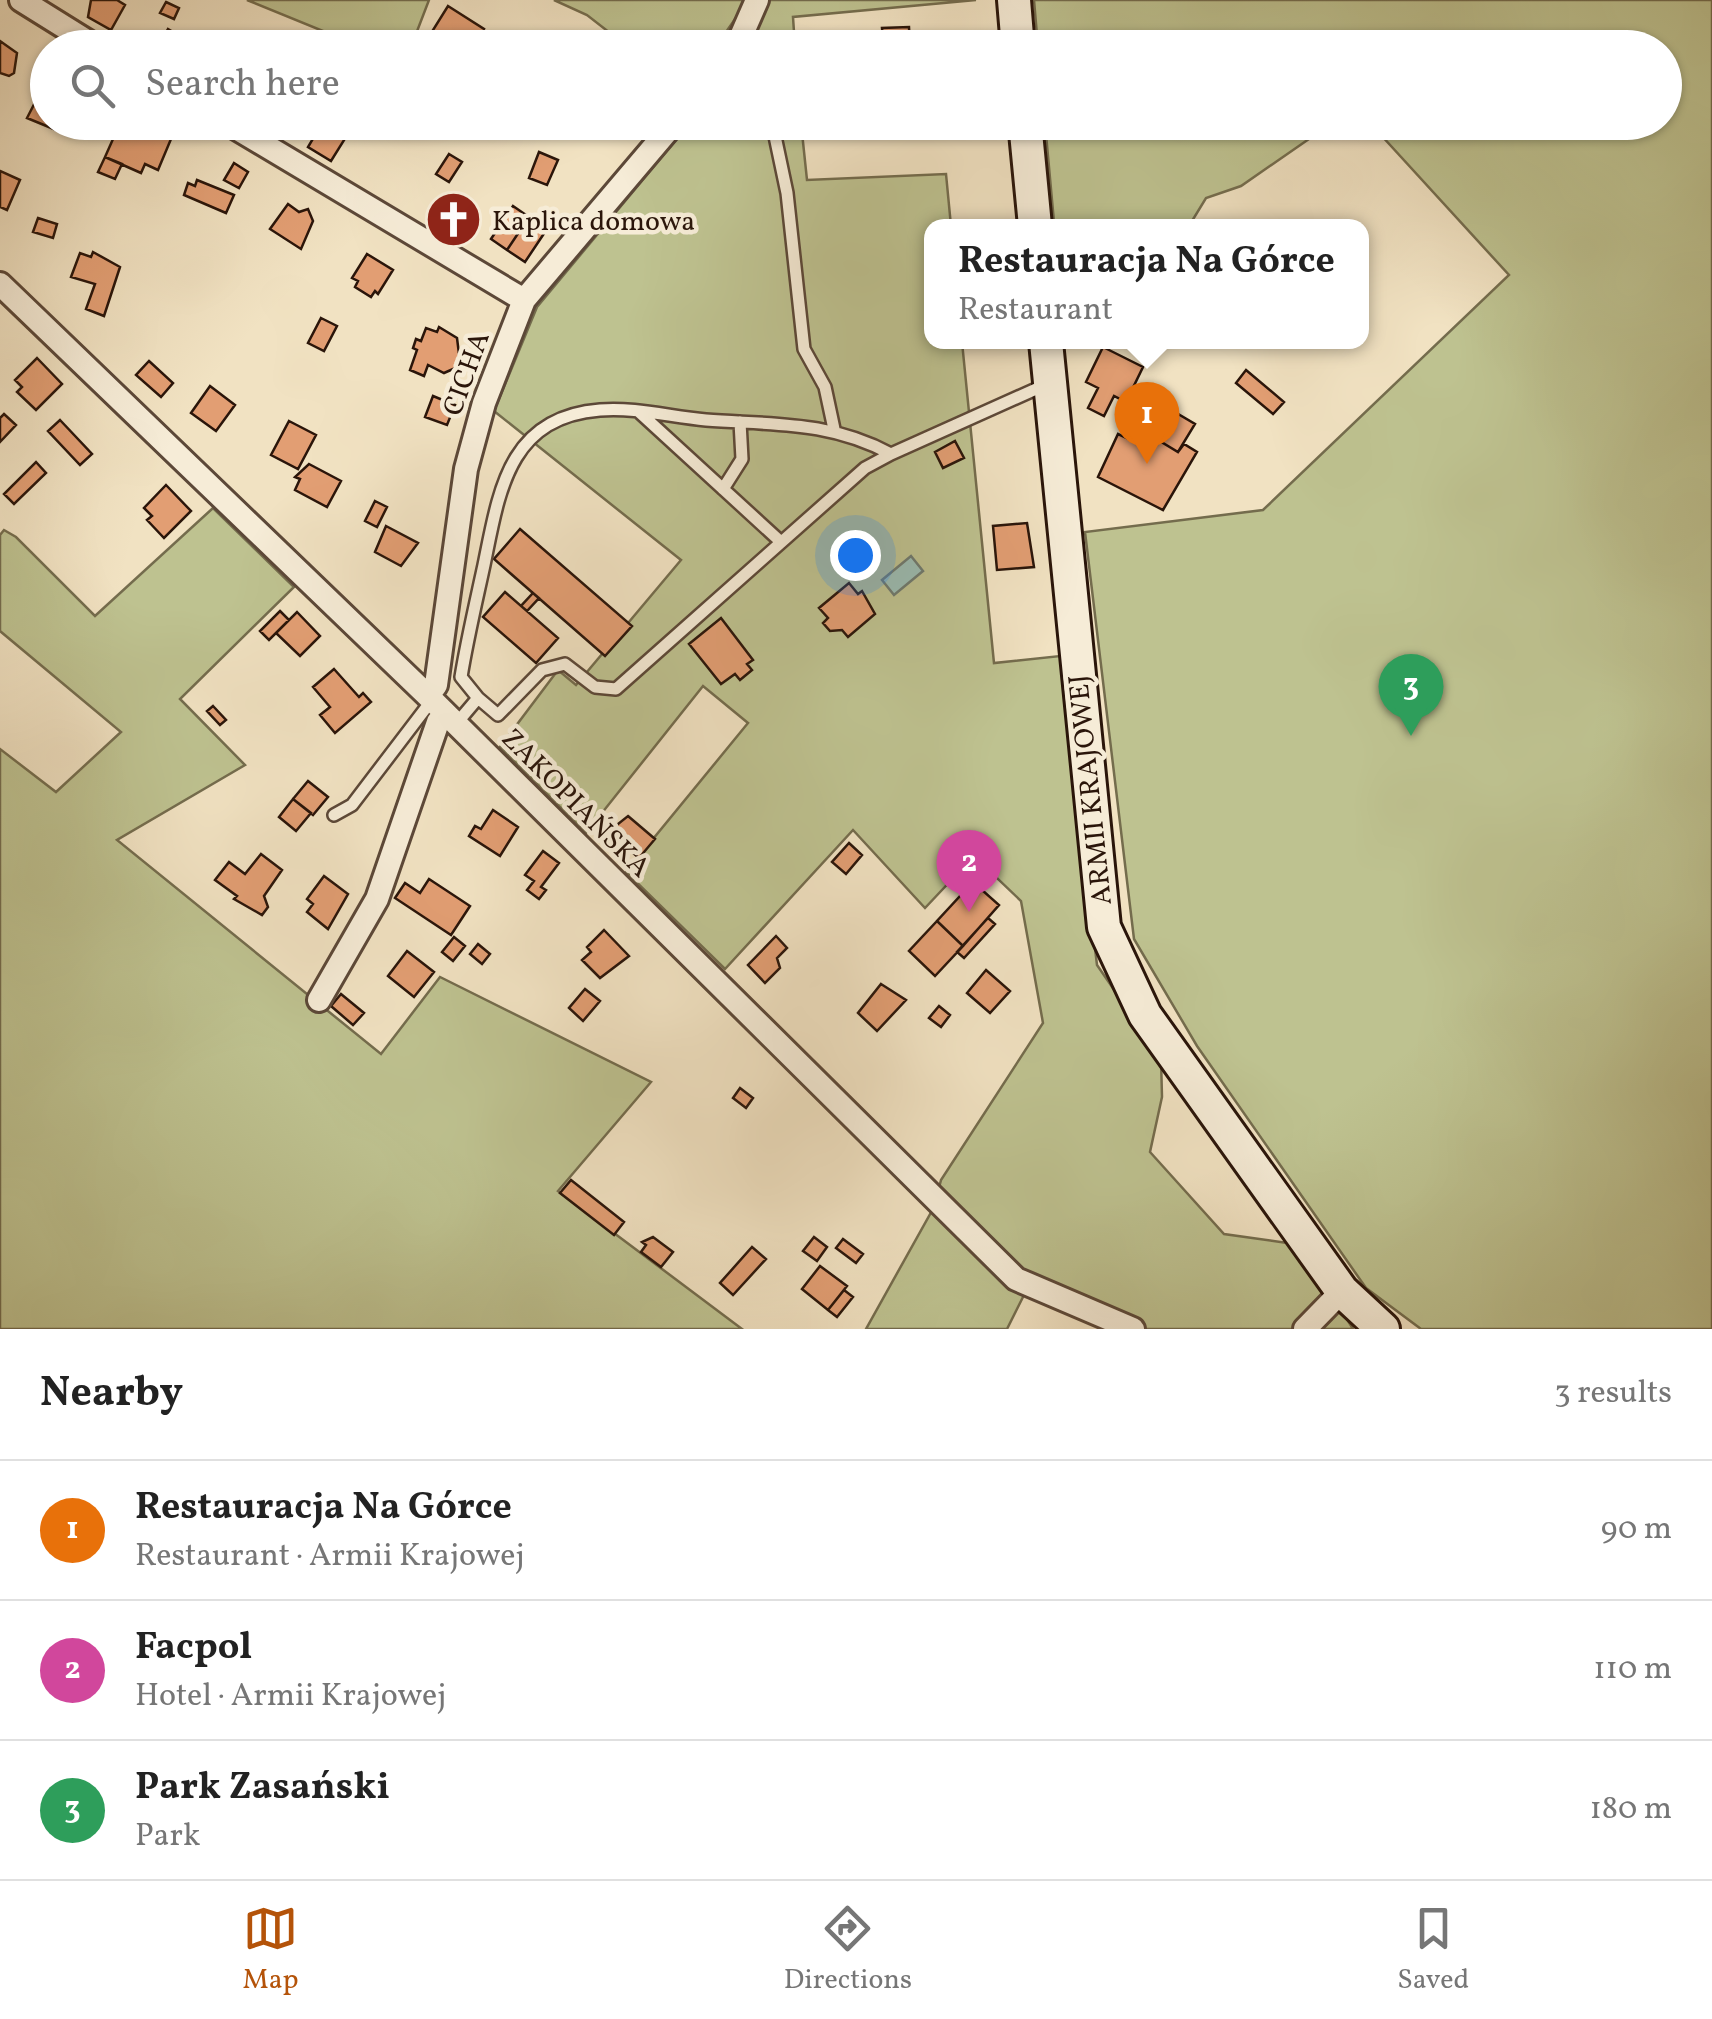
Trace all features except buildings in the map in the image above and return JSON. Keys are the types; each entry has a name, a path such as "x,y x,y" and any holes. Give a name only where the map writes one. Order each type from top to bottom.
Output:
{"street":[{"path":"20,0 69,30"},
{"path":"746,30 757,0"},
{"path":"1014,0 1016,30"},
{"path":"256,140 524,300"},
{"name":"CICHA","path":"318,1000 377,899 438,722 436,686 466,469 484,403 524,300 660,140"},
{"path":"1027,140 1034,219"},
{"name":"ZAKOPIAŃSKA","path":"0,284 440,708 1016,1280 1133,1329"},
{"name":"ARMII KRAJOWEJ","path":"1047,349 1104,927 1145,1015 1342,1290 1383,1329"},
{"path":"1305,1329 1342,1290"}],"lane":[{"path":"776,140 787,192 804,349 825,388 834,429"},
{"path":"891,454 834,429 638,411 598,410 555,422 534,434 508,469 500,490 461,677 498,716 542,670 565,664 595,687 616,688 865,468 1050,383"},
{"path":"638,411 782,542"},
{"path":"723,489 742,459 740,422"},
{"path":"334,815 352,805 440,708 478,698"}],"green space":[{"path":"247,0 429,0 418,30 320,30"},
{"path":"554,0 743,0 742,9 727,30 606,30 587,15"},
{"path":"766,0 976,0 793,17 794,30 754,30"},
{"path":"1034,0 1712,0 1712,1329 1421,1329 1366,1288 1197,1046 1134,939 1085,532 1263,510 1509,275 1386,140 1682,140 1682,30 1037,30"},
{"path":"676,140 803,140 807,180 946,174 950,219 924,219 924,349 963,349 994,663 1060,656 1097,965 1161,1058 1162,1097 1150,1152 1224,1234 1301,1245 1353,1329 1115,1329 1025,1293 1007,1329 866,1329 934,1207 941,1180 1043,1023 1021,901 974,856 925,908 853,830 725,969 626,872 748,723 703,686 586,833 500,747 558,670 576,685 681,560 494,411 537,307"},
{"path":"1047,140 1307,140 1241,186 1206,198 1193,219 1054,219"},
{"path":"213,508 294,587 180,699 245,765 117,840 381,1054 440,977 651,1082 558,1191 742,1329 0,1329 0,749 56,792 121,732 0,631 0,535 4,530 16,537 95,616"}],"water":[{"path":"911,556 923,571 894,595 882,580"}],"place":[{"name":"Kaplica domowa","path":"453,220"},
{"name":"Restauracja Na Górce","path":"1147,464"},
{"name":"Park Zasański","path":"1411,736"},
{"name":"Facpol","path":"969,912"}]}
